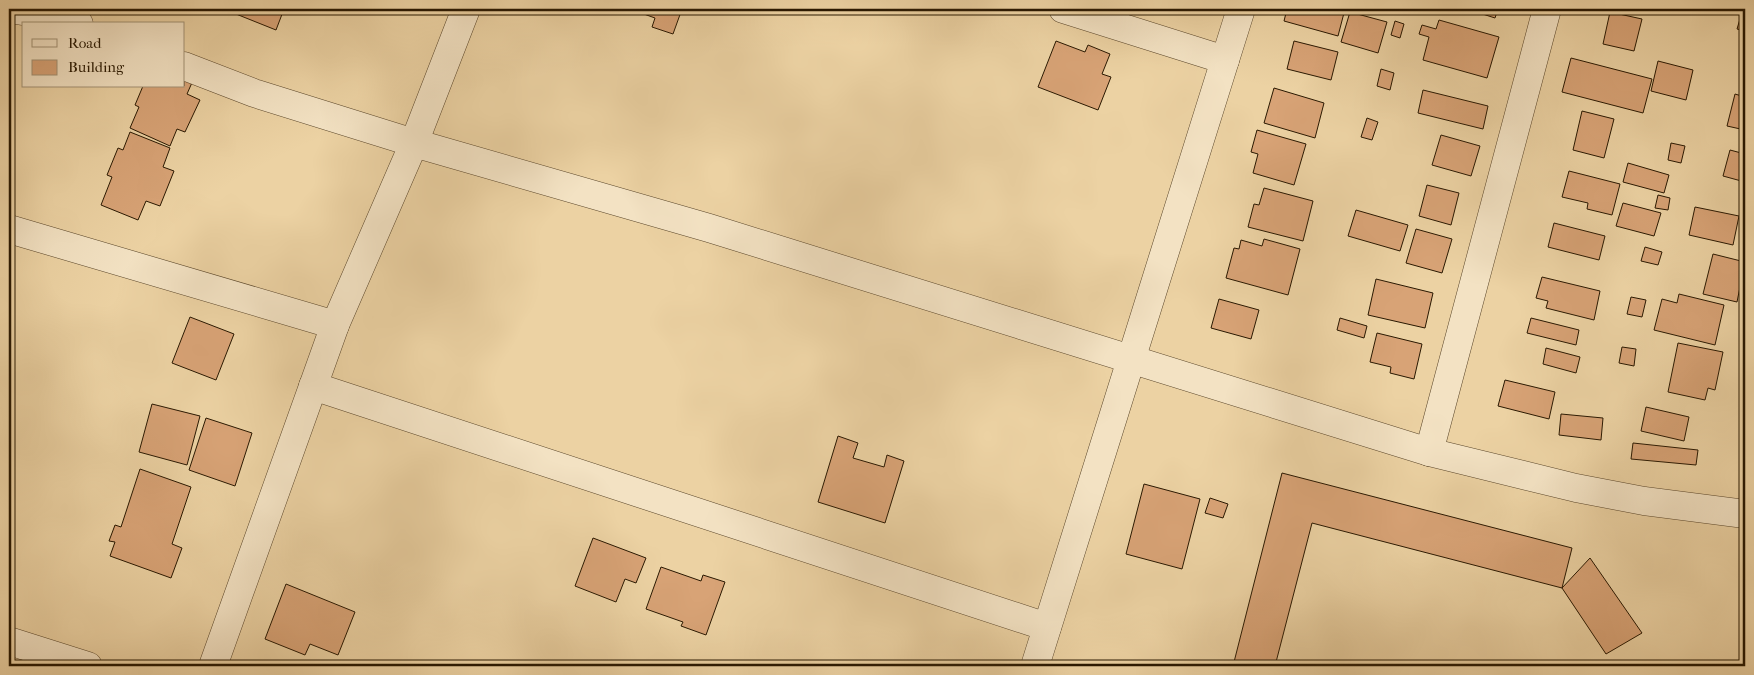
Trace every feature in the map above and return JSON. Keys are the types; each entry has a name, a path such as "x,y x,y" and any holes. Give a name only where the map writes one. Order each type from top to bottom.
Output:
{"street":[{"path":"9,9 42,14 72,22"},
{"path":"213,666 335,325 414,143 466,9"},
{"path":"1063,9 1225,60"},
{"path":"1035,666 1240,9"},
{"path":"1430,452 1547,9"},
{"path":"185,66 254,93 414,143 709,228 1430,452 1576,488 1644,501 1745,514"},
{"path":"9,229 335,325"},
{"path":"313,386 1047,627"},
{"path":"9,641 88,666"}],"building":[{"path":"238,9 284,9 276,30 236,14"},
{"path":"630,9 682,9 673,34 652,27 655,18"},
{"path":"1287,9 1345,9 1338,36 1284,21"},
{"path":"1467,9 1498,9 1495,18"},
{"path":"1743,9 1745,9 1745,31 1737,29"},
{"path":"1350,12 1387,22 1378,53 1341,42"},
{"path":"1610,12 1642,19 1634,51 1603,44"},
{"path":"1439,20 1499,37 1487,78 1423,60 1429,37 1419,34 1422,25 1436,29"},
{"path":"1395,21 1404,24 1400,38 1391,35"},
{"path":"1056,41 1085,52 1088,45 1110,54 1102,74 1111,77 1098,110 1038,87"},
{"path":"1294,41 1338,52 1331,80 1287,69"},
{"path":"1571,58 1652,79 1643,113 1562,92"},
{"path":"1658,61 1693,70 1686,100 1651,91"},
{"path":"1381,69 1394,73 1390,90 1377,86"},
{"path":"185,74 194,78 187,94 200,100 185,132 177,129 170,146 130,128 139,107 135,105 142,88 185,88"},
{"path":"1274,88 1324,103 1315,138 1264,123"},
{"path":"1423,90 1488,106 1483,129 1418,113"},
{"path":"1735,94 1745,97 1745,130 1727,126"},
{"path":"1582,111 1614,119 1604,158 1573,150"},
{"path":"1367,118 1378,122 1372,140 1361,137"},
{"path":"1257,130 1306,144 1294,185 1253,173 1258,154 1251,152"},
{"path":"130,132 170,148 163,167 174,171 160,206 146,201 138,220 101,205 112,177 107,175 118,148 123,150"},
{"path":"1441,135 1480,146 1471,176 1432,165"},
{"path":"1671,143 1685,146 1681,163 1668,160"},
{"path":"1730,150 1745,154 1745,182 1723,176"},
{"path":"1628,163 1669,175 1664,193 1623,182"},
{"path":"1569,171 1620,184 1612,215 1587,209 1588,203 1562,197"},
{"path":"1427,185 1459,193 1451,225 1419,216"},
{"path":"1264,188 1313,201 1303,241 1248,227 1254,204 1259,205"},
{"path":"1658,195 1670,198 1668,210 1655,208"},
{"path":"1623,203 1661,213 1654,236 1616,226"},
{"path":"1695,207 1739,216 1733,245 1689,235"},
{"path":"1356,210 1408,225 1400,251 1348,236"},
{"path":"1554,223 1605,236 1599,260 1548,247"},
{"path":"1416,229 1452,239 1442,273 1406,263"},
{"path":"1264,239 1300,249 1288,295 1226,278 1234,248 1239,249 1241,240 1262,246"},
{"path":"1645,247 1662,252 1658,265 1641,261"},
{"path":"1713,254 1745,262 1737,302 1703,294"},
{"path":"1542,277 1600,291 1594,320 1546,308 1548,301 1536,298"},
{"path":"1376,279 1433,293 1425,328 1368,315"},
{"path":"1679,294 1724,305 1715,345 1654,330 1662,299 1677,303"},
{"path":"1631,297 1646,300 1642,317 1627,314"},
{"path":"1219,299 1259,310 1251,339 1211,328"},
{"path":"190,317 234,334 216,380 172,363"},
{"path":"1340,318 1367,326 1364,338 1337,330"},
{"path":"1531,318 1579,330 1576,345 1527,333"},
{"path":"1377,333 1422,344 1414,379 1390,373 1391,367 1370,362"},
{"path":"1678,343 1723,352 1715,390 1708,388 1705,400 1668,392"},
{"path":"1622,347 1636,349 1634,366 1619,363"},
{"path":"1546,348 1580,357 1576,373 1543,364"},
{"path":"1505,380 1555,392 1549,419 1498,406"},
{"path":"152,404 200,416 187,465 139,452"},
{"path":"1646,407 1689,417 1684,441 1641,431"},
{"path":"1561,414 1603,418 1601,440 1559,435"},
{"path":"206,418 252,433 235,486 189,470"},
{"path":"838,436 858,443 853,458 884,467 887,455 904,461 885,523 818,502"},
{"path":"1633,443 1698,450 1696,465 1631,459"},
{"path":"140,469 191,487 172,544 182,548 171,578 110,556 115,542 109,541 115,525 121,527"},
{"path":"1282,473 1572,548 1562,588 1312,523 1275,666 1233,666"},
{"path":"1144,484 1200,499 1182,569 1126,554"},
{"path":"1210,498 1228,504 1223,518 1205,513"},
{"path":"593,538 646,558 636,583 625,579 616,602 575,586"},
{"path":"1590,558 1642,633 1606,654 1562,588"},
{"path":"661,567 701,581 703,575 725,582 706,635 681,626 683,622 646,609"},
{"path":"286,584 355,612 338,655 310,644 305,655 265,639"}]}
